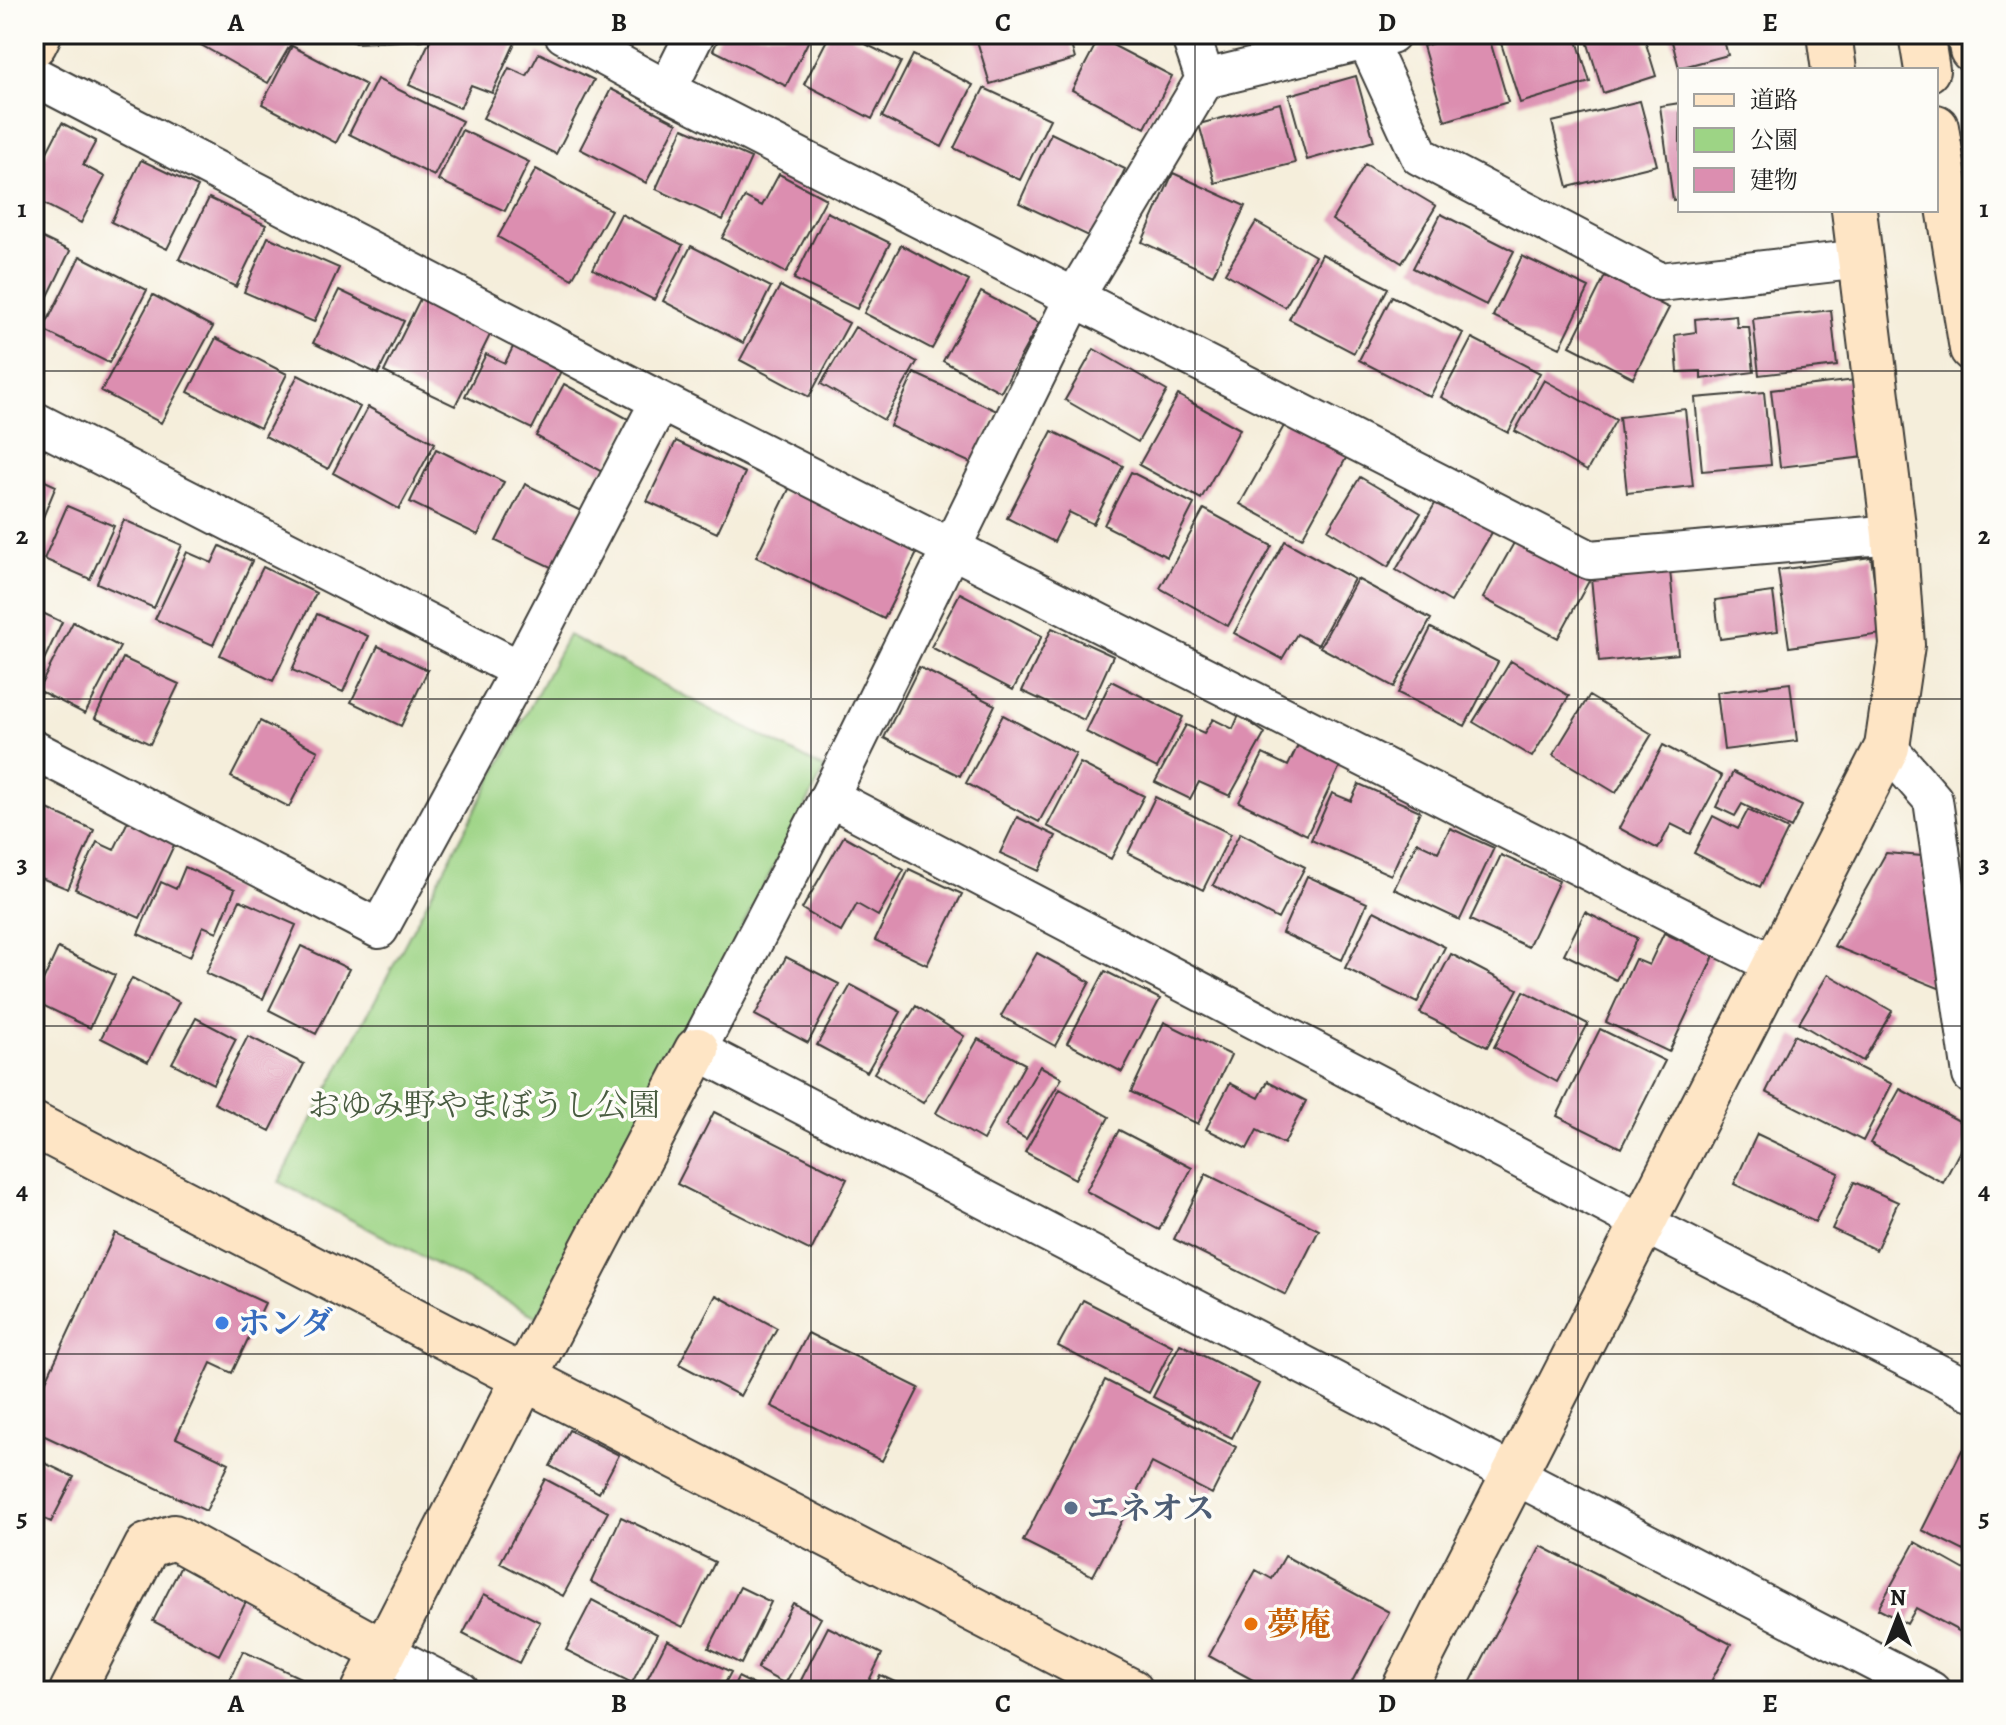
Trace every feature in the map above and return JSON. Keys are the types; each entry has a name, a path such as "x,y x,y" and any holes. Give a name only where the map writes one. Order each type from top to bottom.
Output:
{"street":[{"path":"34,44 39,34"},
{"path":"564,34 667,90 1590,560 1894,534"},
{"path":"667,90 695,34"},
{"path":"1190,34 1205,79"},
{"path":"1829,34 1834,68"},
{"path":"1921,34 1927,68"},
{"path":"1969,34 1972,50"},
{"path":"364,1691 829,797 1074,298 1205,79 1379,38 1420,156 1660,282 1861,259"},
{"path":"34,76 660,401 954,547 1775,965"},
{"path":"1938,139 1972,349"},
{"path":"1403,1691 1887,747 1902,645 1894,534 1854,212"},
{"path":"34,750 379,929 520,670 660,401"},
{"path":"34,421 520,670"},
{"path":"1887,747 1933,800 1972,1075"},
{"path":"829,797 1641,1222 1972,1391"},
{"path":"697,1050 1931,1691"},
{"path":"34,1125 1131,1691"},
{"path":"72,1691 147,1546 174,1537 460,1691"}],"green space":[{"name":"おゆみ野やまぼうし公園","path":"568,635 825,769 537,1317 279,1182"}],"building":[{"path":"208,34 290,34 295,37 268,83 201,45"},
{"path":"338,34 424,34 422,40 355,43"},
{"path":"433,34 519,34 492,93 471,85 460,108 409,85"},
{"path":"721,34 812,34 786,86 713,50"},
{"path":"830,34 846,34 901,62 872,119 804,84"},
{"path":"975,34 1068,34 1075,59 990,84"},
{"path":"1465,34 1488,34 1508,102 1445,121 1423,46"},
{"path":"1518,34 1575,34 1590,82 1520,103 1500,40"},
{"path":"1585,34 1643,34 1656,76 1603,93"},
{"path":"1670,34 1722,34 1728,55 1679,68"},
{"path":"1099,38 1172,76 1145,128 1072,90"},
{"path":"292,46 366,85 336,143 262,104"},
{"path":"539,53 594,80 556,154 483,118 509,68 527,76"},
{"path":"913,55 973,85 942,147 882,117"},
{"path":"1356,76 1374,141 1307,160 1289,95"},
{"path":"377,79 462,121 434,176 349,134"},
{"path":"984,88 1050,119 1020,180 954,148"},
{"path":"611,89 677,123 646,183 580,149"},
{"path":"1640,101 1657,165 1568,187 1552,122"},
{"path":"1280,103 1295,163 1215,183 1199,124"},
{"path":"1678,103 1678,199 1673,200 1660,106"},
{"path":"62,123 96,141 83,165 105,177 81,223 34,199 34,177"},
{"path":"683,128 751,158 723,220 656,189"},
{"path":"462,130 529,162 505,211 438,180"},
{"path":"1051,133 1125,169 1093,238 1019,203"},
{"path":"141,160 198,187 167,249 111,222"},
{"path":"1365,164 1436,206 1402,263 1332,220"},
{"path":"536,169 611,210 572,279 498,237"},
{"path":"1173,173 1245,206 1213,275 1142,242"},
{"path":"779,174 826,199 786,273 722,238 745,197 762,206"},
{"path":"209,198 266,225 236,287 179,259"},
{"path":"827,212 890,243 857,309 794,279"},
{"path":"621,214 683,245 654,300 593,269"},
{"path":"1441,214 1514,251 1486,305 1413,268"},
{"path":"1256,222 1315,256 1285,307 1225,273"},
{"path":"34,234 70,251 34,325"},
{"path":"268,237 339,268 314,322 244,292"},
{"path":"901,245 969,281 932,349 864,313"},
{"path":"691,246 771,287 743,343 663,301"},
{"path":"1322,254 1388,288 1354,353 1289,319"},
{"path":"80,256 147,290 109,363 43,330"},
{"path":"1522,256 1589,288 1560,348 1493,316"},
{"path":"1605,276 1669,308 1633,378 1570,346"},
{"path":"780,286 849,323 809,397 740,360"},
{"path":"339,290 404,321 378,374 313,343"},
{"path":"981,292 1039,323 1001,392 943,361"},
{"path":"153,295 213,327 161,423 101,391"},
{"path":"1392,296 1463,333 1430,397 1359,360"},
{"path":"421,297 492,331 455,406 384,372"},
{"path":"1831,310 1837,366 1759,375 1753,319"},
{"path":"1736,315 1737,327 1749,327 1754,372 1701,379 1701,371 1678,372 1675,335 1696,332 1695,319"},
{"path":"855,327 917,362 884,420 821,384"},
{"path":"521,331 569,355 532,429 465,396 486,354 505,363"},
{"path":"216,338 287,374 260,428 188,392"},
{"path":"1472,338 1540,373 1508,433 1441,397"},
{"path":"1094,349 1167,391 1138,442 1065,400"},
{"path":"914,373 997,411 973,464 890,426"},
{"path":"298,375 360,407 328,469 265,436"},
{"path":"1544,380 1616,420 1587,471 1515,431"},
{"path":"1855,380 1864,457 1780,467 1771,390"},
{"path":"564,384 630,420 602,472 536,436"},
{"path":"1764,392 1771,465 1702,471 1695,398"},
{"path":"1178,395 1240,429 1201,499 1139,465"},
{"path":"368,407 435,443 399,509 333,473"},
{"path":"1685,409 1693,486 1627,493 1619,417"},
{"path":"1289,417 1350,451 1302,538 1240,504"},
{"path":"1052,431 1123,466 1093,524 1069,512 1054,542 1007,518"},
{"path":"676,441 745,473 717,533 647,501"},
{"path":"436,449 504,482 478,535 410,502"},
{"path":"1131,472 1194,504 1167,557 1104,525"},
{"path":"34,476 56,486 34,539"},
{"path":"1360,477 1421,513 1388,567 1328,530"},
{"path":"525,484 583,512 555,569 496,541"},
{"path":"790,487 919,549 884,619 756,557"},
{"path":"1439,497 1494,529 1451,602 1396,570"},
{"path":"67,506 114,526 90,579 44,559"},
{"path":"1204,509 1272,546 1228,626 1160,588"},
{"path":"124,520 182,545 154,608 97,583"},
{"path":"1285,541 1354,579 1318,645 1297,634 1282,659 1234,633"},
{"path":"1515,541 1589,581 1558,638 1483,598"},
{"path":"220,546 252,561 213,645 155,619 187,552 212,563"},
{"path":"1871,557 1882,634 1789,647 1778,570"},
{"path":"263,567 316,593 273,681 220,655"},
{"path":"1670,570 1678,654 1599,662 1591,577"},
{"path":"1357,579 1431,619 1394,687 1320,647"},
{"path":"1773,592 1778,631 1720,639 1715,600"},
{"path":"960,593 1042,636 1013,690 931,647"},
{"path":"34,609 62,622 34,681"},
{"path":"317,614 368,636 343,692 292,670"},
{"path":"73,622 120,647 85,714 38,690"},
{"path":"1052,628 1113,656 1084,720 1022,691"},
{"path":"1431,628 1498,662 1465,726 1398,693"},
{"path":"378,646 428,670 401,726 351,702"},
{"path":"123,658 179,684 150,744 95,718"},
{"path":"1511,661 1569,696 1532,757 1473,722"},
{"path":"919,667 995,705 960,776 884,738"},
{"path":"1111,681 1183,717 1157,768 1086,732"},
{"path":"1790,683 1797,741 1724,750 1717,692"},
{"path":"1589,696 1652,734 1616,793 1553,755"},
{"path":"1003,715 1076,754 1039,822 966,783"},
{"path":"1239,715 1265,733 1230,796 1199,782 1190,799 1155,782 1186,725 1204,733 1213,719 1233,729"},
{"path":"260,721 318,751 289,807 231,777"},
{"path":"1300,741 1342,762 1307,835 1239,802 1263,754 1288,766"},
{"path":"1663,745 1722,776 1691,834 1671,824 1658,849 1619,828"},
{"path":"1080,763 1144,796 1111,859 1047,826"},
{"path":"1733,772 1802,806 1791,828 1742,804 1735,816 1716,807"},
{"path":"1359,784 1420,811 1391,875 1311,840 1332,793 1351,801"},
{"path":"1155,797 1231,834 1203,890 1128,853"},
{"path":"43,807 94,830 68,889 34,875 34,828"},
{"path":"1748,810 1788,830 1760,887 1694,853 1713,816 1738,829"},
{"path":"1017,817 1056,836 1039,871 1000,853"},
{"path":"128,821 175,843 140,918 75,889 97,842 114,850"},
{"path":"1450,828 1494,848 1460,920 1394,889 1417,842 1438,852"},
{"path":"1240,833 1305,867 1278,919 1213,885"},
{"path":"844,836 904,870 878,916 857,904 841,932 802,909"},
{"path":"1886,853 1922,856 1941,989 1834,946"},
{"path":"1501,855 1559,881 1528,947 1470,920"},
{"path":"185,867 235,889 217,932 203,926 190,957 138,934 161,882 176,889"},
{"path":"909,869 962,894 927,965 875,940"},
{"path":"1307,876 1367,903 1342,960 1282,933"},
{"path":"240,900 296,925 263,999 206,973"},
{"path":"1374,911 1445,947 1417,1003 1345,968"},
{"path":"1585,912 1637,938 1616,980 1564,954"},
{"path":"1664,933 1714,956 1669,1052 1606,1022 1635,959 1649,965"},
{"path":"301,946 349,969 316,1034 269,1010"},
{"path":"58,948 115,975 90,1028 34,1001"},
{"path":"1037,953 1090,982 1055,1046 1001,1016"},
{"path":"1451,954 1518,989 1487,1047 1420,1013"},
{"path":"786,957 839,984 808,1043 755,1015"},
{"path":"1105,971 1160,999 1122,1072 1067,1043"},
{"path":"1828,974 1892,1011 1863,1061 1799,1023"},
{"path":"132,978 179,1002 148,1062 101,1038"},
{"path":"851,985 901,1012 867,1072 817,1045"},
{"path":"1524,991 1588,1024 1557,1082 1494,1047"},
{"path":"916,1006 964,1036 923,1103 874,1073"},
{"path":"196,1018 236,1039 213,1084 172,1063"},
{"path":"1164,1022 1231,1055 1198,1124 1131,1092"},
{"path":"1600,1029 1665,1061 1621,1148 1557,1116"},
{"path":"1794,1035 1892,1084 1863,1141 1766,1092"},
{"path":"248,1036 304,1064 270,1131 214,1103"},
{"path":"978,1039 1025,1064 983,1140 936,1113"},
{"path":"1040,1066 1062,1078 1026,1139 1005,1126"},
{"path":"1268,1081 1306,1101 1284,1144 1257,1130 1247,1149 1206,1129 1230,1083 1259,1098"},
{"path":"1060,1089 1109,1117 1075,1179 1025,1152"},
{"path":"1900,1089 1972,1128 1943,1183 1870,1143"},
{"path":"714,1112 847,1179 811,1251 677,1184"},
{"path":"1119,1130 1192,1168 1159,1230 1086,1191"},
{"path":"1757,1134 1839,1173 1815,1222 1734,1184"},
{"path":"1206,1174 1319,1230 1286,1295 1174,1239"},
{"path":"1854,1182 1898,1202 1876,1250 1832,1229"},
{"path":"115,1233 265,1303 232,1373 211,1363 176,1438 229,1463 206,1511 34,1431 34,1406"},
{"path":"716,1295 777,1328 740,1396 679,1364"},
{"path":"1083,1300 1173,1346 1149,1393 1058,1346"},
{"path":"808,1333 919,1388 882,1461 771,1406"},
{"path":"1180,1344 1259,1384 1232,1438 1153,1397"},
{"path":"1105,1380 1236,1447 1212,1494 1152,1463 1093,1576 1023,1541"},
{"path":"569,1430 619,1455 599,1493 550,1466"},
{"path":"1962,1450 1972,1455 1972,1545 1968,1553 1922,1530"},
{"path":"34,1458 74,1477 51,1522 34,1514"},
{"path":"545,1479 608,1512 563,1596 500,1563"},
{"path":"621,1517 715,1562 683,1627 591,1582"},
{"path":"1915,1542 1972,1574 1972,1638 1916,1608 1907,1624 1878,1609"},
{"path":"1541,1546 1731,1644 1706,1691 1466,1691"},
{"path":"1285,1556 1389,1612 1347,1691 1273,1691 1209,1656 1256,1570 1272,1579"},
{"path":"181,1566 247,1600 219,1655 153,1621"},
{"path":"740,1587 771,1602 741,1664 709,1648"},
{"path":"484,1594 540,1622 519,1663 463,1634"},
{"path":"592,1600 657,1634 632,1683 566,1650"},
{"path":"793,1603 821,1618 785,1684 757,1669"},
{"path":"828,1627 882,1654 864,1691 812,1691 799,1684"},
{"path":"667,1640 731,1672 721,1691 641,1691"},
{"path":"243,1651 307,1681 302,1691 224,1691"},
{"path":"880,1675 914,1691 873,1691"},
{"path":"738,1677 766,1691 731,1691"}],"place":[{"name":"ホンダ","path":"222,1323"},
{"name":"エネオス","path":"1071,1508"},
{"name":"夢庵","path":"1251,1624"}]}
